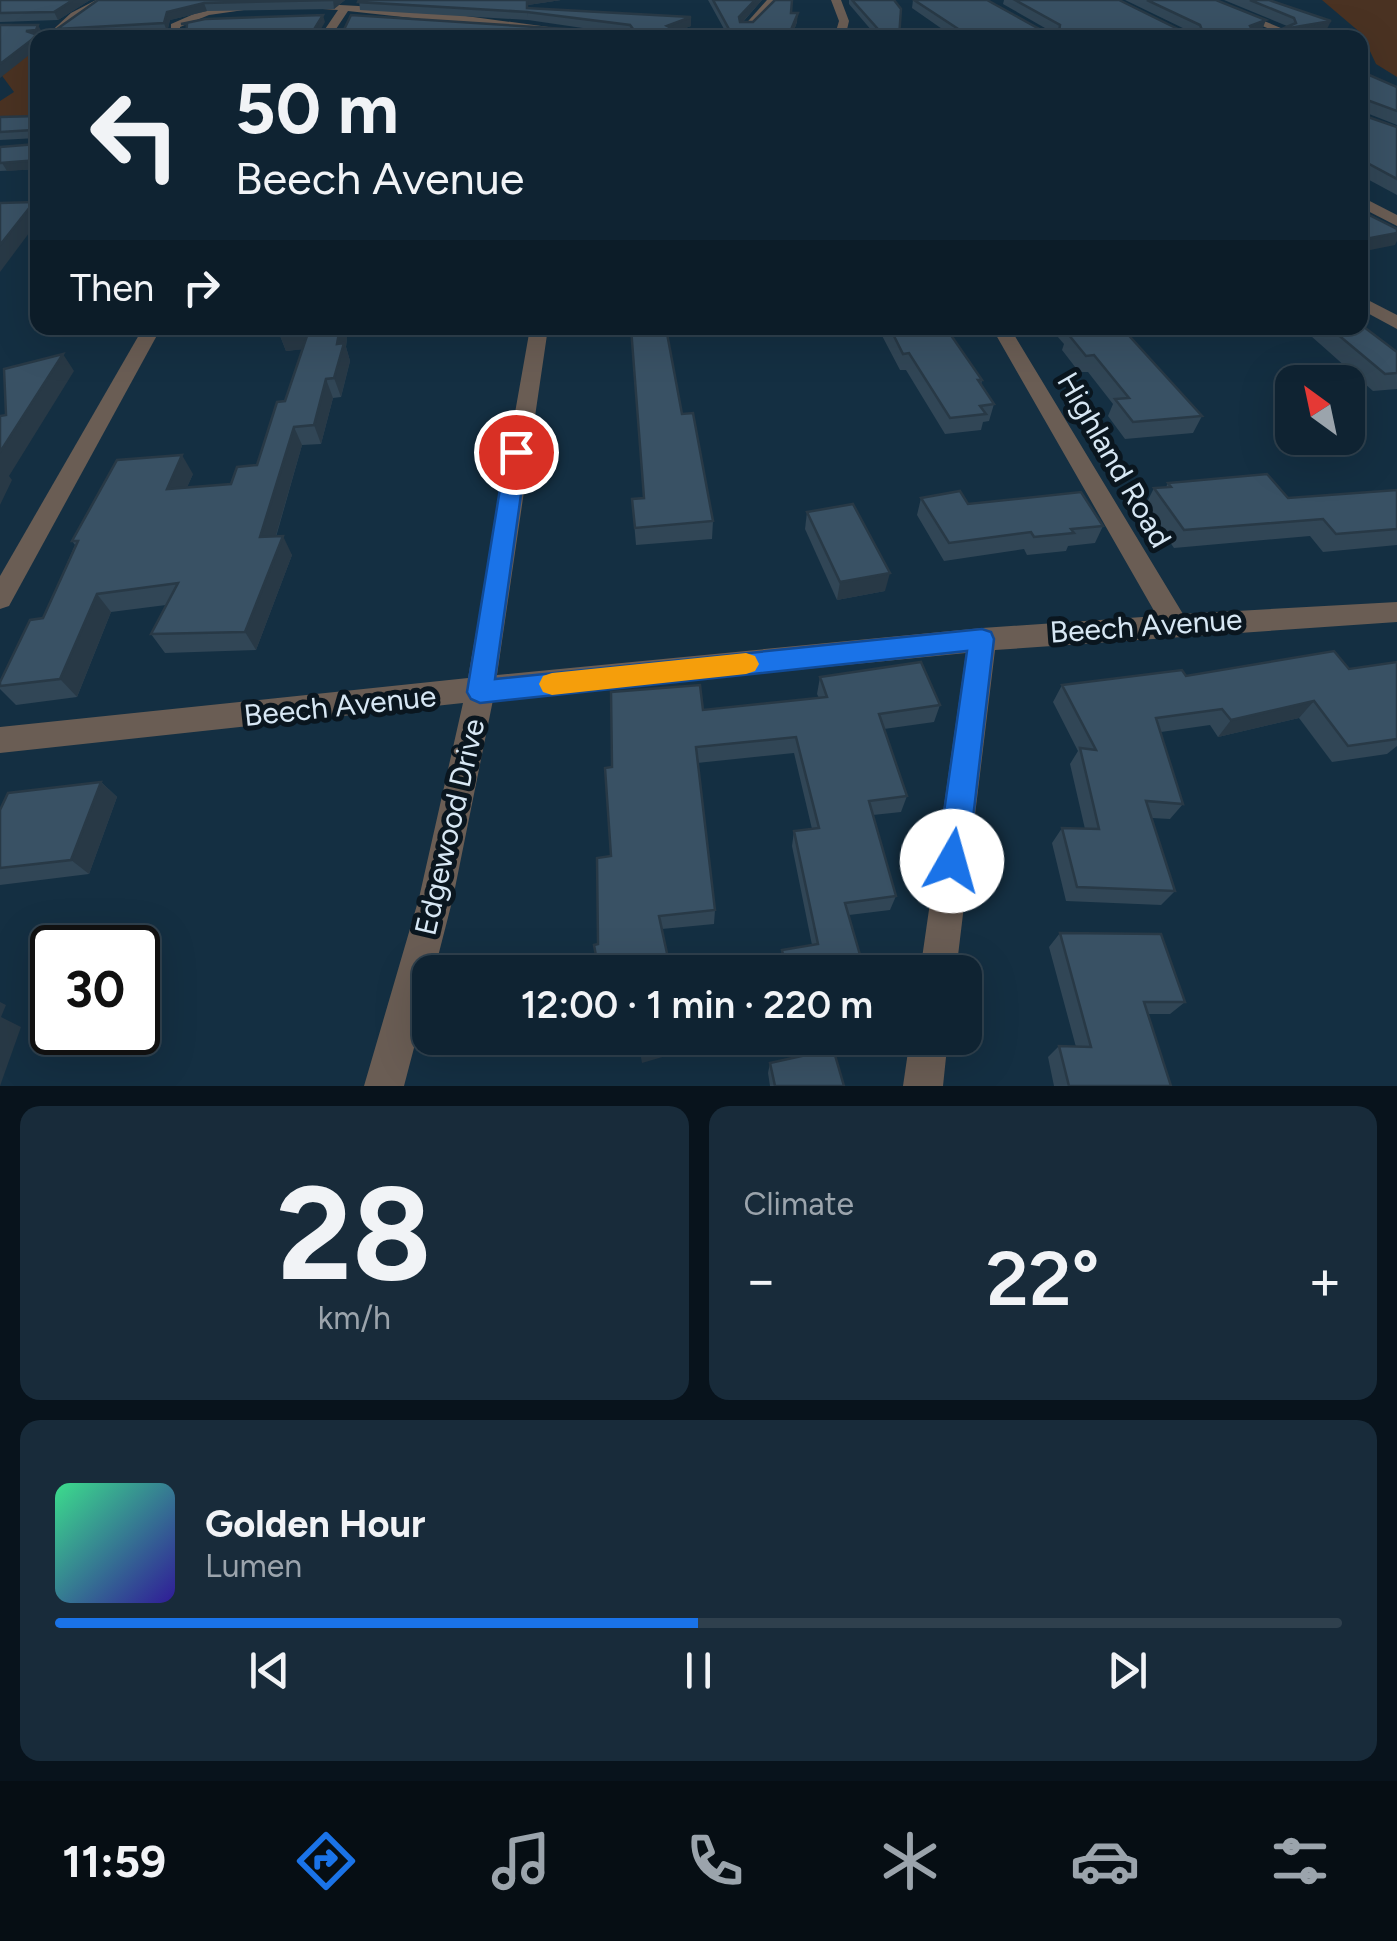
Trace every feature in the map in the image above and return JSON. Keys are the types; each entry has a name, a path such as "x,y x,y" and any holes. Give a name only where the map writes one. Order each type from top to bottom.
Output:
{"street":[{"path":"56,30 104,0"},
{"path":"746,26 773,0"},
{"path":"836,0 844,21 841,30"},
{"path":"1205,0 1278,30"},
{"path":"175,30 175,26 190,17 262,6"},
{"path":"294,6 346,6 555,30"},
{"path":"329,30 346,6"},
{"path":"39,28 59,27"},
{"path":"1368,207 1397,208"},
{"path":"1368,208 1397,221"},
{"path":"1368,306 1397,323"},
{"path":"0,599 148,335"},
{"name":"Edgewood Drive","path":"384,1086 436,898 480,692 538,335"},
{"name":"Highland Road","path":"1005,335 1174,622"},
{"name":"Beech Avenue","path":"0,740 982,639 1174,622 1397,612"},
{"path":"940,955 982,639"},
{"path":"923,1086 927,1055"}],"shaded area":[{"path":"1322,0 1397,0 1397,77 1376,64 1368,47 1368,30 1357,30"},
{"path":"30,49 30,117 0,118 0,101 14,92 0,73"}],"building":[{"path":"0,0 73,0 54,12 0,13"},
{"path":"98,0 333,0 204,3 167,12 164,23 57,29"},
{"path":"527,0 527,8 691,17 667,26 675,30 632,30 630,25 527,12 358,2"},
{"path":"713,0 755,0 739,17 740,22 753,22 775,0 792,0 791,13 798,13 791,30 729,30"},
{"path":"852,0 894,0 901,9 900,30 879,30"},
{"path":"914,0 987,0 1041,30 960,30"},
{"path":"1015,0 1119,0 1180,30 1059,30 1060,25"},
{"path":"1147,0 1216,0 1266,20 1250,26 1252,30 1202,30 1200,25"},
{"path":"1250,0 1269,0 1331,21 1289,28 1293,30 1280,30 1296,23 1294,18"},
{"path":"323,15 314,30 186,30 187,24 181,24 205,19"},
{"path":"351,15 583,30 344,30"},
{"path":"0,25 38,25 36,30 26,31 30,32 30,41 0,64"},
{"path":"1368,74 1397,87 1397,111 1368,100"},
{"path":"30,116 30,130 0,132 0,117"},
{"path":"1368,117 1397,127 1397,179 1368,163"},
{"path":"30,144 30,161 0,163 0,147"},
{"path":"30,202 0,245 0,203"},
{"path":"1368,214 1397,229 1397,233 1368,238"},
{"path":"1368,330 1397,352 1397,373 1385,374 1338,335 1368,335"},
{"path":"307,335 339,335 337,344 344,343 334,378 326,379 314,425 294,427 260,537 283,536 245,632 151,634 178,583 97,594 60,679 0,686 30,620 43,618 78,541 72,541 117,460 182,455 167,489 231,484 237,467 257,465 277,402 285,401"},
{"path":"632,335 667,335 682,414 693,413 713,521 635,528 632,499 644,498"},
{"path":"894,335 951,335 994,404 980,406 986,414 950,418 909,353 903,354"},
{"path":"1069,335 1128,335 1202,416 1133,422 1115,399 1129,398 1094,355 1086,356"},
{"path":"63,354 0,452 0,416 6,415 4,369"},
{"path":"1267,474 1288,498 1397,490 1397,529 1336,534 1323,519 1184,530 1154,488 1171,487 1168,483"},
{"path":"960,491 968,504 1081,492 1103,526 1071,529 1074,533 1034,537 1031,532 949,543 921,498"},
{"path":"853,504 890,573 840,582 807,512"},
{"path":"1334,651 1349,669 1397,662 1397,739 1348,746 1314,701 1231,720 1222,709 1156,718 1183,804 1146,801 1175,891 1077,887 1062,828 1099,829 1080,748 1096,750 1062,685 1182,670 1186,676"},
{"path":"921,662 940,705 879,714 907,796 869,801 896,896 845,903 860,955 783,955 782,950 818,944 794,831 819,828 796,737 696,747 715,910 659,916 667,955 596,955 597,858 611,856 605,768 612,767 611,692 700,685 703,710 827,697 820,677"},
{"path":"101,782 71,860 0,868 0,810 8,793"},
{"path":"1060,933 1161,934 1185,1002 1144,1002 1171,1086 1069,1086 1059,1046 1091,1047"},
{"path":"806,1055 835,1055 844,1086 775,1086 770,1063"}],"slow traffic":[{"path":"552,684 746,664"}],"route":[{"path":"516,452 480,692 982,639 952,861"}]}
